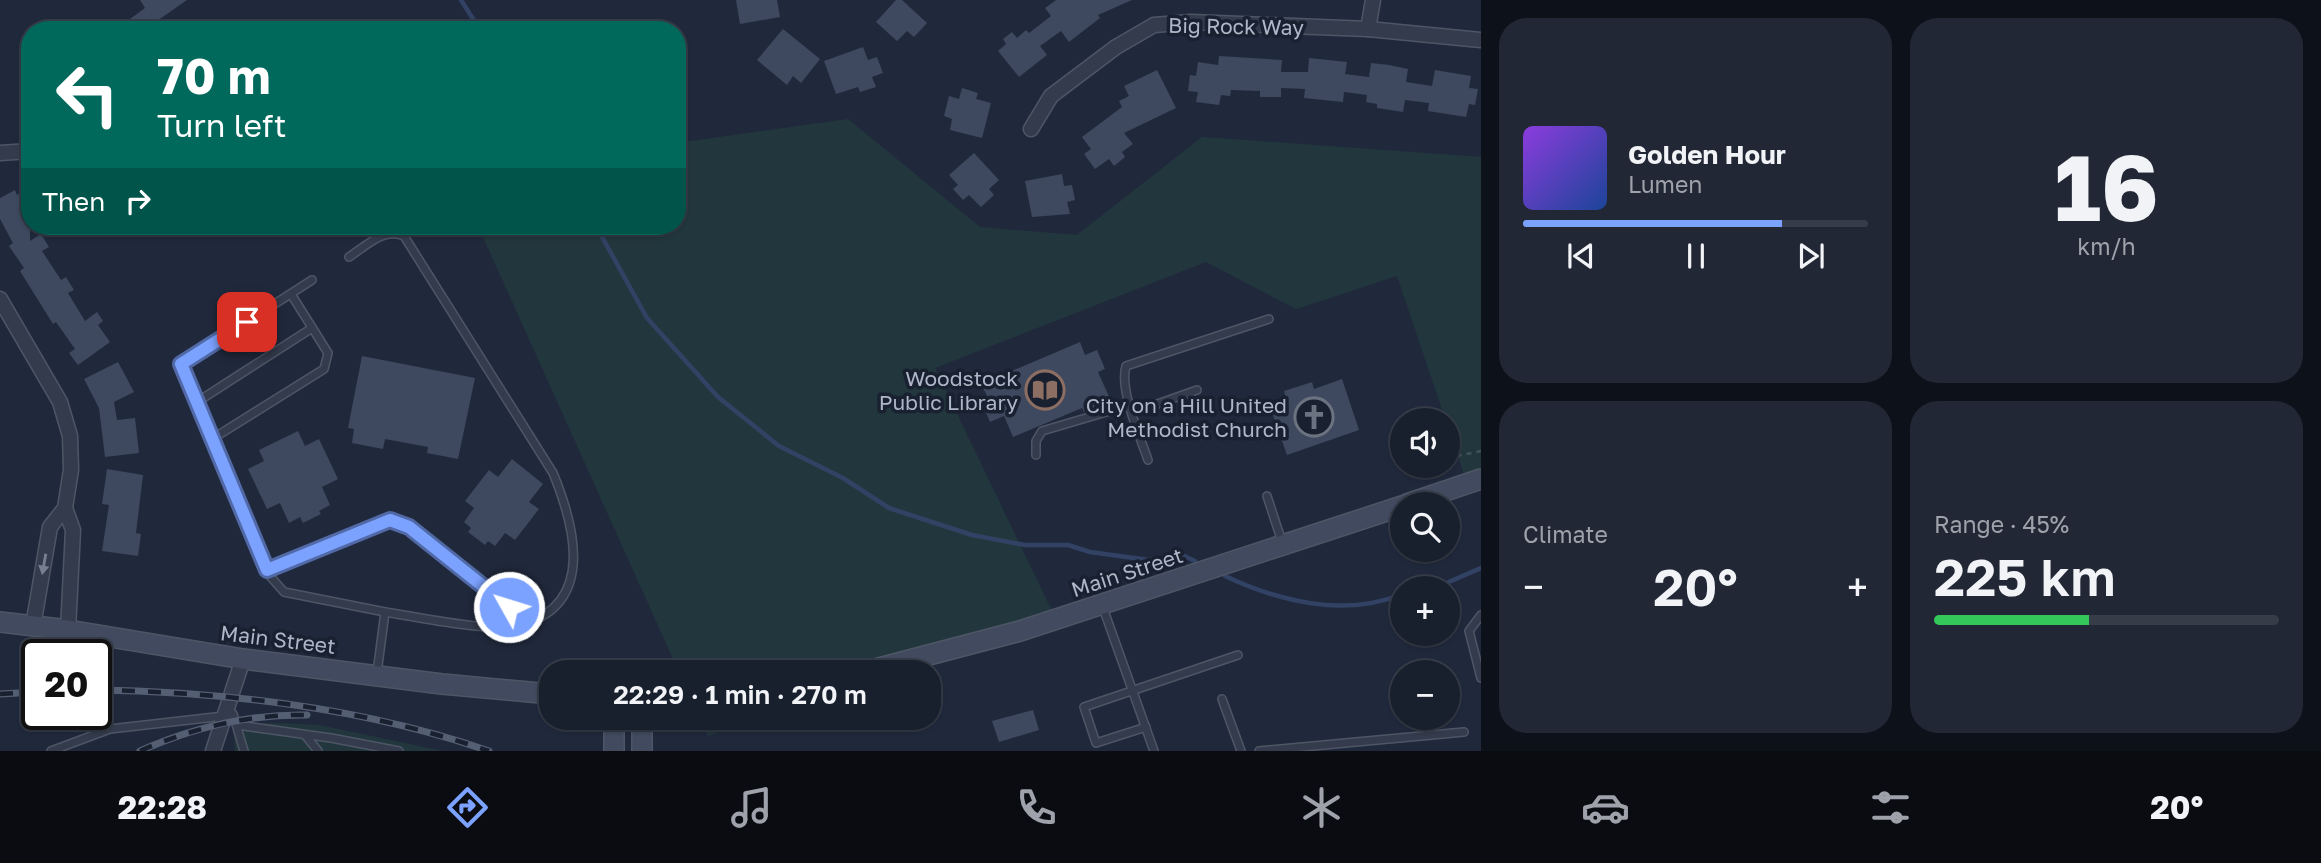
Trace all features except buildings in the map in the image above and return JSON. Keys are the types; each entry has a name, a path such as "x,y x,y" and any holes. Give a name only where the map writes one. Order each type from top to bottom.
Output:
{"main road":[{"path":"1449,492 1480,483"},
{"name":"Main Street","path":"910,660 1020,631 1390,510"},
{"name":"Main Street","path":"0,622 68,630 243,659 442,684 539,693"},
{"path":"614,730 614,751"},
{"path":"642,730 642,751"}],"street":[{"path":"1368,29 1373,0"},
{"name":"Big Rock Way","path":"1031,129 1051,96 1116,47 1154,25 1191,22 1368,29 1481,40"},
{"path":"0,153 21,152"},
{"path":"0,299 60,402 66,420 71,461 65,508 74,530 68,630"},
{"path":"33,626 50,527 65,508"},
{"path":"213,751 230,716 243,659"}],"lane":[{"path":"349,257 383,235"},
{"path":"313,280 181,364 267,570 284,592 385,612 487,626 523,625 550,612 568,587 575,556 569,510 553,473 402,235"},
{"path":"212,439 324,369 328,353 291,293"},
{"path":"1148,460 1131,409 1124,375 1126,366 1269,319"},
{"path":"197,402 312,328"},
{"path":"1036,455 1037,437 1042,431 1197,390"},
{"path":"1267,495 1283,545"},
{"path":"267,570 390,520 409,527 509,607 523,625"},
{"path":"1101,604 1154,751"},
{"path":"377,674 385,612"},
{"path":"1481,615 1469,631 1481,678"},
{"path":"1146,727 1096,743 1084,707 1238,655"},
{"path":"1222,699 1241,751"},
{"path":"230,716 244,751"},
{"path":"51,751 110,729 230,716 304,734 399,751"},
{"path":"1259,751 1464,732"},
{"path":"304,734 318,751"},
{"path":"1375,739 1377,751"}],"path":[{"path":"1460,455 1481,451"}],"green space":[{"path":"848,119 980,227 1077,235 1202,137 1481,157 1481,475 1466,480 1460,462 1460,408 1442,408 1397,276 1296,309 1206,262 935,368 1052,611 917,660 674,660 482,235 686,235 686,142"},
{"path":"234,725 319,725 443,751 235,751"},
{"path":"705,730 725,730 708,736"}],"waterway":[{"path":"461,0 474,21"},
{"path":"601,235 647,318 718,397 779,446 843,478 889,508 972,535 1025,545 1068,545 1090,552 1149,560 1184,556 1195,561"},
{"path":"1460,577 1481,568"},
{"path":"1225,576 1267,593 1312,603 1358,605 1390,598"}],"railway":[{"path":"112,690 196,694 345,713 442,736 489,751"},
{"path":"0,694 21,693"},
{"path":"140,751 222,724 264,717 307,715"}],"place":[{"name":"Woodstock Public Library","path":"1045,390"},
{"name":"City on a Hill United Methodist Church","path":"1314,417"}],"route":[{"path":"247,322 181,364 267,570 390,520 409,527 509,607"}]}
